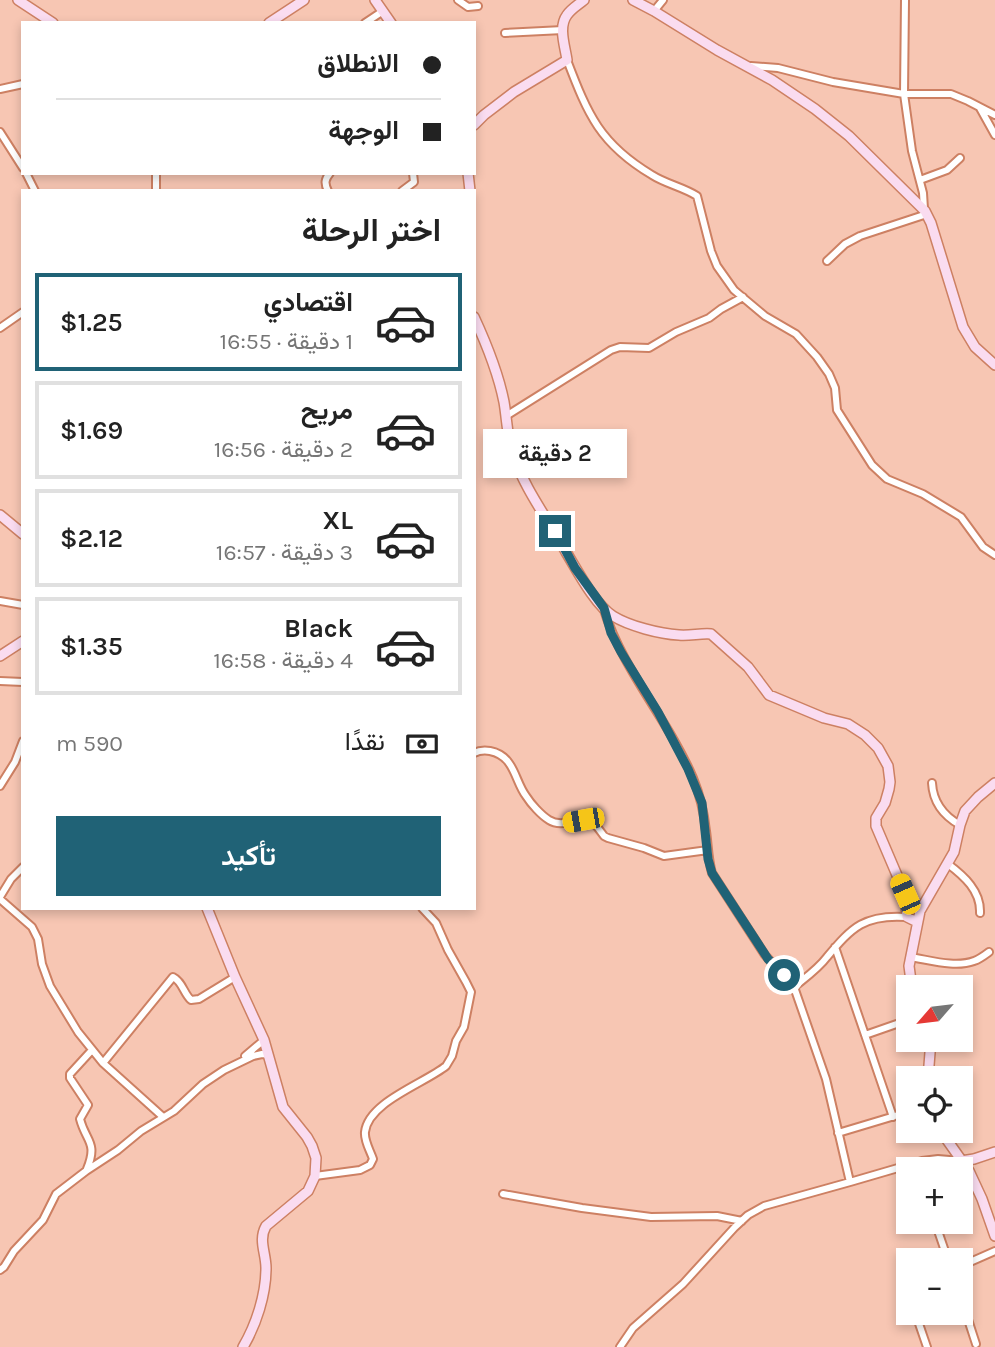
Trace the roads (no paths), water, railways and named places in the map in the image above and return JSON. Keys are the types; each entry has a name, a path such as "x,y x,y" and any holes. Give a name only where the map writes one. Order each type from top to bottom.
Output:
{"main road":[{"path":"18,0 50,21"},
{"path":"272,21 304,0"},
{"path":"375,0 390,21"},
{"path":"476,123 514,92 567,60 563,30 566,17 584,0"},
{"path":"633,0 772,80 834,122 870,155 926,212 963,327 975,346 995,364"},
{"path":"476,321 491,354 506,415 510,446 526,488 552,526 583,581 604,608 619,620 660,632 679,635 711,634 748,667 769,695 824,718 848,723 873,741 884,757 890,775 889,789 876,818 876,826 905,894 907,917 917,922"},
{"path":"0,515 21,532"},
{"path":"0,656 21,642"},
{"path":"909,975 917,922 924,902 958,843 960,825 970,805 995,783"},
{"path":"208,910 264,1040 283,1107 312,1146 316,1158 315,1176 308,1191 263,1231 261,1239 266,1270 263,1289 254,1323 243,1347"},
{"path":"973,1159 995,1152"},
{"path":"973,1181 995,1236"}],"street":[{"path":"458,0 468,7 478,6"},
{"path":"654,11 663,0"},
{"path":"827,261 845,244 860,236 926,212 912,151 904,94 905,0"},
{"path":"368,21 383,11"},
{"path":"505,33 563,30"},
{"path":"567,60 587,108 608,142 653,176 697,196 715,261 730,284 765,316 796,334 817,357 835,388 838,410 877,471 961,517 983,547 995,555"},
{"path":"746,66 778,68 832,82 904,94 951,94 995,115"},
{"path":"0,89 21,84"},
{"path":"980,108 995,135"},
{"path":"0,132 21,165"},
{"path":"920,180 947,170 960,158"},
{"path":"405,189 414,182 414,175"},
{"path":"506,415 611,350 620,346 649,348 676,332 709,318 743,297"},
{"path":"0,328 21,313"},
{"path":"0,601 21,605"},
{"path":"604,608 611,633 694,780 702,803 710,865 717,882 768,959 794,987 826,1079 850,1182"},
{"path":"0,681 21,682"},
{"path":"0,786 21,746"},
{"path":"476,752 486,751 505,757 512,765 525,795 554,823 592,820 608,838 664,856 708,850"},
{"path":"932,783 933,794 941,810 950,820 960,825"},
{"path":"948,864 969,883 979,902 980,913"},
{"path":"21,869 0,898 32,927 38,939 50,986 78,1032 103,1063 163,1117"},
{"path":"315,1176 360,1170 370,1165 373,1158 365,1135 369,1121 388,1102 446,1066 464,1027 471,997 470,990 436,923 424,910"},
{"path":"794,987 827,958 842,938 863,922 886,916 907,917"},
{"path":"835,947 893,1117"},
{"path":"910,957 963,963 975,961 989,952"},
{"path":"103,1063 173,977 191,1000 199,999 235,977"},
{"path":"865,1035 896,1024"},
{"path":"0,1270 43,1220 56,1194 141,1131 183,1104 203,1084 235,1064 264,1040"},
{"path":"86,1171 92,1157 91,1142 80,1119 88,1105 70,1074 93,1050"},
{"path":"235,1064 253,1056 269,1055"},
{"path":"838,1133 896,1116"},
{"path":"620,1347 633,1328 683,1284 742,1221 764,1206 896,1169"},
{"path":"503,1194 651,1217 717,1216 742,1221"},
{"path":"973,1261 995,1251"},
{"path":"919,1325 927,1347"},
{"path":"969,1325 975,1344"}]}
